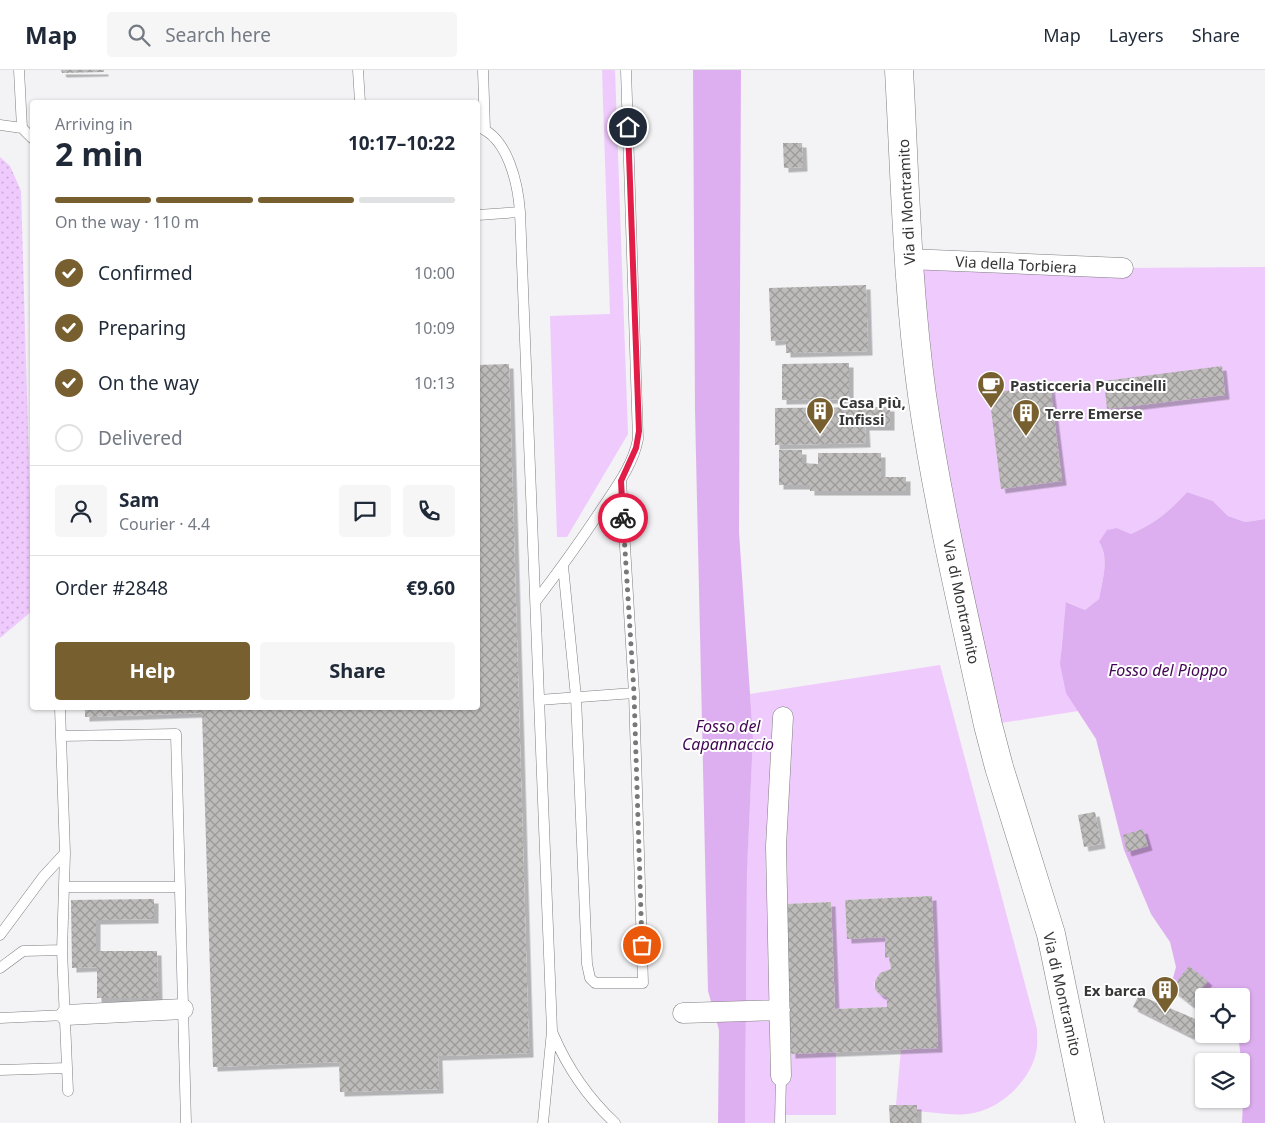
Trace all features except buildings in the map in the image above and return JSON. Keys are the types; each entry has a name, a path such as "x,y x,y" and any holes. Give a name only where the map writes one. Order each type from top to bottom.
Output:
{"main road":[{"name":"Via di Montramito","path":"899,70 908,259 914,328 931,457 973,659 999,767 1051,934 1090,1123"}],"street":[{"name":"Via della Torbiera","path":"908,259 1123,268"},
{"path":"782,1076 776,846 783,717"},
{"path":"66,1015 183,1009"},
{"path":"683,1013 780,1010"}],"lane":[{"path":"19,70 22,128"},
{"path":"358,70 360,100"},
{"path":"483,70 481,128 495,140 511,165 518,192 520,212 552,1031 543,1123"},
{"path":"536,601 564,566 621,481 636,448 639,431 626,70"},
{"path":"0,125 22,128 30,136"},
{"path":"480,215 520,212"},
{"path":"564,566 576,697 587,964 590,978 595,984 643,983 634,693 621,481"},
{"path":"539,700 634,693"},
{"path":"60,710 65,853 62,950 68,1091"},
{"path":"61,736 176,734 186,1123"},
{"path":"0,934 43,877 65,853"},
{"path":"64,888 180,887"},
{"path":"0,968 23,951 62,950"},
{"path":"0,1018 66,1015"},
{"path":"552,1031 573,1075 585,1092 615,1123"},
{"path":"0,1070 67,1068"},
{"path":"780,1123 782,1076"}],"shaded area":[{"path":"602,70 615,70 628,434 567,537 557,537 550,316 610,314"},
{"path":"0,157 10,166 21,191 30,500 30,613 0,638"},
{"path":"908,259 1123,268 1265,267 1265,519 1245,522 1228,516 1213,501 1187,492 1168,511 1147,526 1131,534 1117,528 1099,542 1105,562 1099,599 1085,610 1067,602 1063,632 1062,671 1070,697 1078,711 988,725"},
{"path":"940,665 1037,1029 1037,1050 1032,1064 1027,1075 1011,1094 979,1112 948,1114 917,1111 916,1105 896,1105 901,1049 932,896 845,900 847,938 885,937 885,957 889,957 891,969 877,978 875,986 880,994 887,997 887,1007 835,1009 831,902 786,904 836,1052 836,1115 780,1115 775,1116 774,1123 745,1123 747,865 753,738 750,694"}],"water":[{"name":"Fosso del Capannaccio","path":"693,70 741,70 739,532 753,738 747,870 745,1123 718,1123 719,1030 708,991 695,411"},
{"name":"Fosso del Pioppo","path":"1187,492 1213,501 1228,516 1245,522 1265,519 1265,1123 1242,1123 1243,1108 1250,1108 1250,1053 1240,1053 1239,1043 1250,1043 1250,988 1195,988 1195,993 1172,982 1176,967 1170,942 1151,914 1124,850 1096,739 1066,693 1060,664 1066,602 1085,610 1099,599 1105,562 1099,542 1107,530 1117,528 1131,534 1147,526"}],"way so far":[{"path":"623,518 634,693 642,945"}],"place":[{"name":"Pasticceria Puccinelli","path":"991,409"},
{"name":"Casa Più, Infissi","path":"820,435"},
{"name":"Terre Emerse","path":"1026,437"},
{"name":"Ex barca","path":"1165,1014"}],"route":[{"path":"623,518 621,481 636,448 639,431 628,127"}]}
